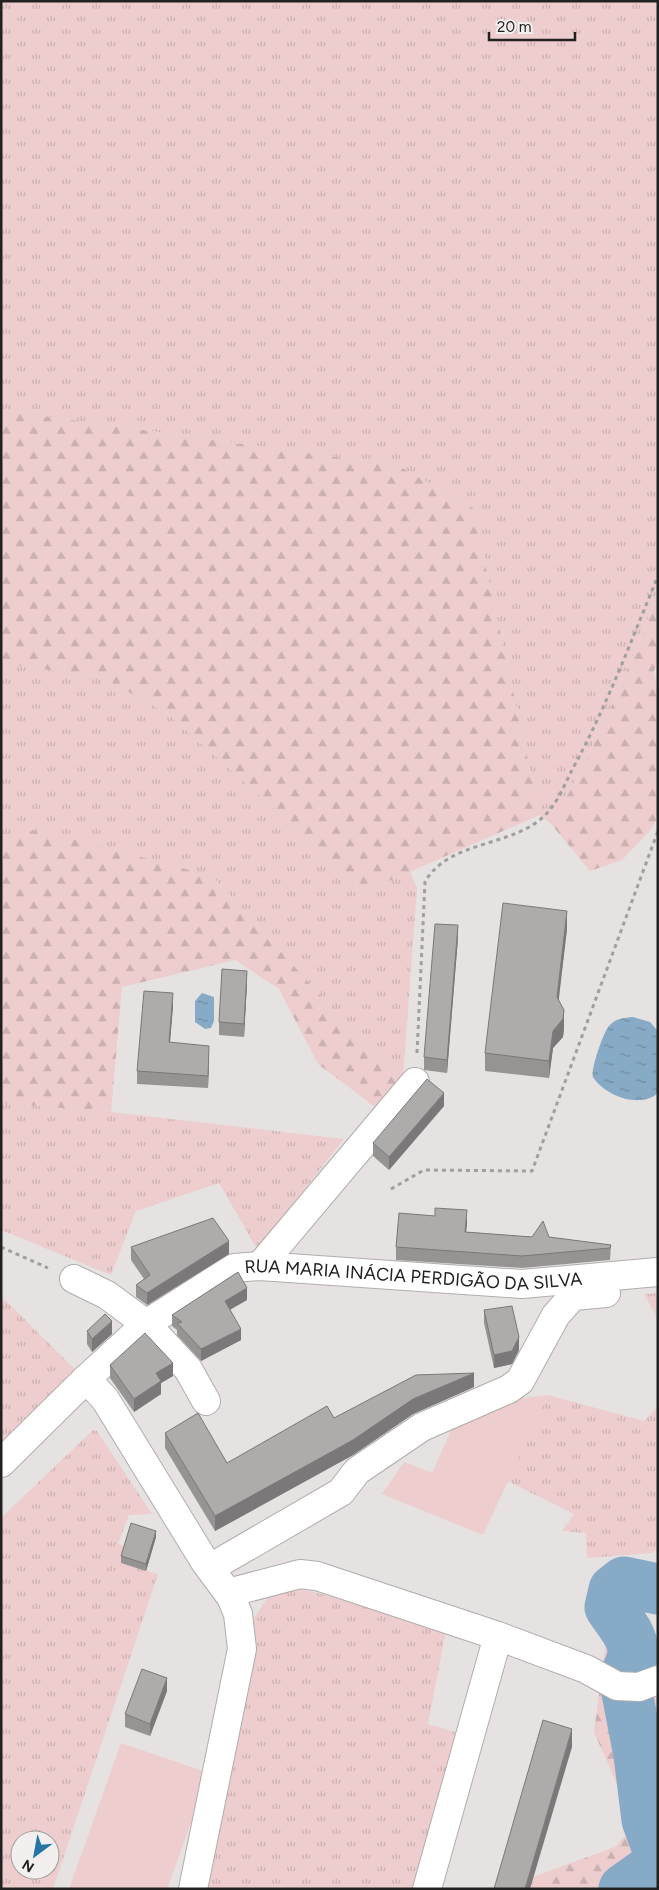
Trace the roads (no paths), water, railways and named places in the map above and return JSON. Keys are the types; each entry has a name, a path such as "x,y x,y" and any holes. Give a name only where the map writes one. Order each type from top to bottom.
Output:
{"street":[{"path":"260,1266 415,1082"},
{"name":"RUA MARIA INÁCIA PERDIGÃO DA SILVA","path":"1,1463 86,1379 146,1324 234,1268 260,1266 522,1284 658,1272"},
{"path":"74,1279 107,1295 146,1324 188,1369 206,1400"},
{"path":"210,1568 342,1492 357,1471 422,1427 520,1381 556,1316 573,1296 658,1287"},
{"path":"86,1379 105,1398 210,1568 228,1593 238,1614 242,1648 193,1889"},
{"path":"228,1593 300,1574 317,1576 498,1636 586,1669 645,1688"},
{"path":"426,1889 498,1636"}],"water":[{"path":"202,993 214,997 214,1021 211,1028 205,1029 195,1022 195,1001"},
{"path":"633,1017 650,1022 658,1031 658,1093 651,1098 642,1100 633,1100 614,1095 598,1084 593,1077 601,1041 608,1027 618,1019"}],"waterway":[{"path":"658,1589 624,1582 614,1590 610,1607 631,1640 633,1648 630,1666 624,1677 639,1755 647,1820 658,1850"},
{"path":"624,1889 655,1867 658,1860"}]}
